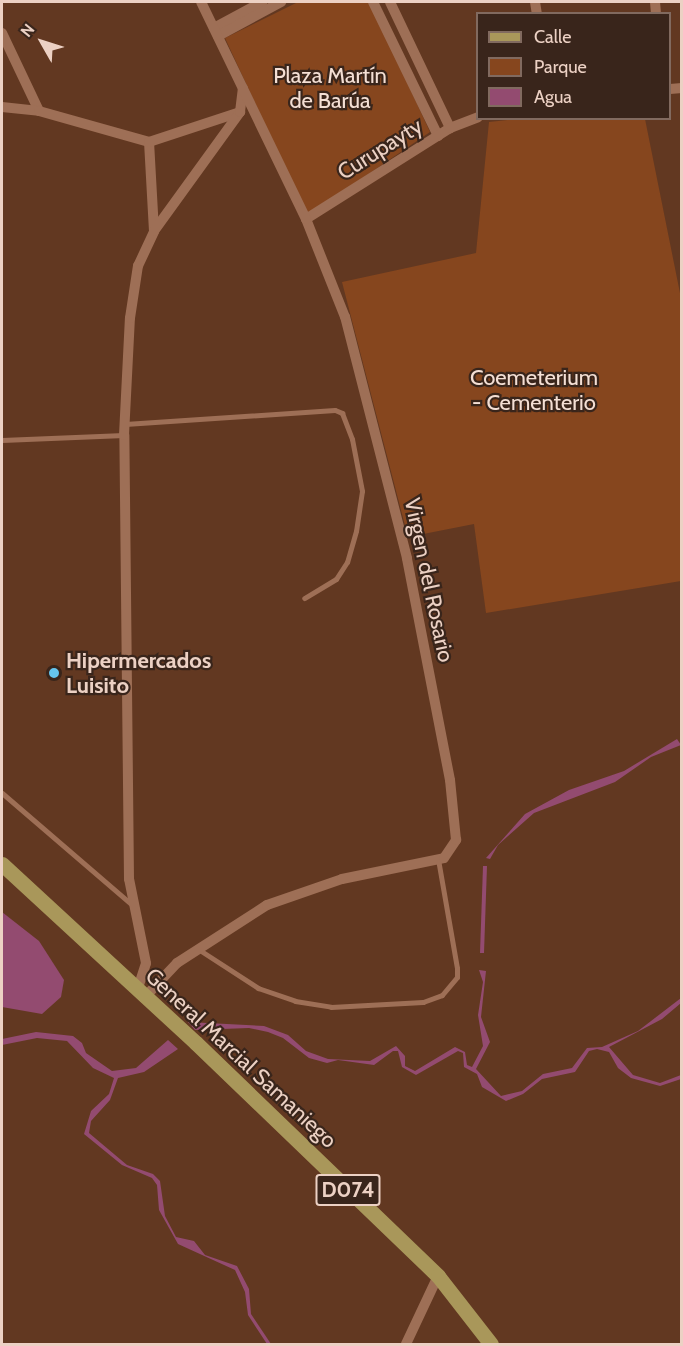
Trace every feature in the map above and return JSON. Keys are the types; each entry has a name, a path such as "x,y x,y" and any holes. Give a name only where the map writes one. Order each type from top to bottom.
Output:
{"main road":[{"name":"General Marcial Samaniego","path":"2,864 141,995 196,1043 438,1276 491,1344"}],"street":[{"name":"Virgen del Rosario","path":"201,2 306,219 345,317 407,558 456,822 454,847 448,855 438,859"},
{"path":"216,32 262,2"},
{"path":"216,32 281,2"},
{"path":"373,2 438,136"},
{"path":"390,2 450,128"},
{"path":"2,33 39,111"},
{"path":"141,995 146,963 132,905 129,879 125,430 130,318 138,266 154,231 240,112 243,88"},
{"path":"2,107 39,111 149,142 240,112"},
{"name":"Curupayty","path":"306,219 450,128 476,117"},
{"path":"149,142 154,231"},
{"path":"141,995 198,949 267,905 301,891 438,859"},
{"path":"406,1344 438,1276"}],"lane":[{"path":"2,440 335,410 342,413 352,439 362,491 356,531 346,562 336,579 304,598"},
{"path":"2,793 132,905"},
{"path":"198,949 258,988 296,1001 331,1007 423,1002 442,995 457,977 457,968 438,859"}],"green space":[{"name":"Plaza Martín de Barúa","path":"298,2 370,2 430,132 307,216 225,38"},
{"name":"Coemeterium - Cementerio","path":"645,120 681,298 681,581 486,613 474,524 408,537 342,282 476,253 489,122"}],"water":[{"path":"677,739 681,745 651,757 615,782 534,813 498,845 490,859 486,858 525,814 569,790 624,771"},
{"path":"483,866 487,866 484,953 480,953"},
{"path":"2,912 39,941 64,980 61,997 42,1014 2,1007"},
{"path":"479,970 486,971 481,1017 490,1042 476,1069 501,1096 522,1091 543,1074 572,1068 587,1048 602,1047 638,1031 681,998 681,1003 662,1019 609,1047 633,1075 660,1083 681,1075 681,1079 660,1086 631,1078 618,1068 609,1052 597,1049 589,1051 575,1072 542,1079 523,1094 506,1101 482,1087 477,1074 464,1067 463,1053 458,1051 416,1075 402,1067 398,1051 393,1051 374,1065 338,1060 327,1063 309,1058 283,1038 268,1032 249,1028 195,1030 188,1022 264,1026 288,1035 306,1051 328,1059 370,1061 396,1046 405,1056 405,1066 415,1071 455,1047 465,1052 467,1065 472,1067 483,1046 478,1015 483,982"},
{"path":"36,1032 73,1036 82,1043 86,1053 112,1071 136,1068 168,1040 178,1049 144,1072 118,1078 110,1100 91,1121 89,1133 127,1165 153,1174 160,1181 165,1216 176,1237 194,1241 205,1255 237,1266 249,1289 251,1314 271,1344 267,1344 248,1315 245,1292 235,1270 178,1244 159,1210 157,1185 152,1178 122,1165 84,1134 91,1111 109,1094 114,1078 93,1068 67,1041 37,1038 2,1045 2,1039"}],"place":[{"name":"Hipermercados Luisito","path":"54,673"}]}
